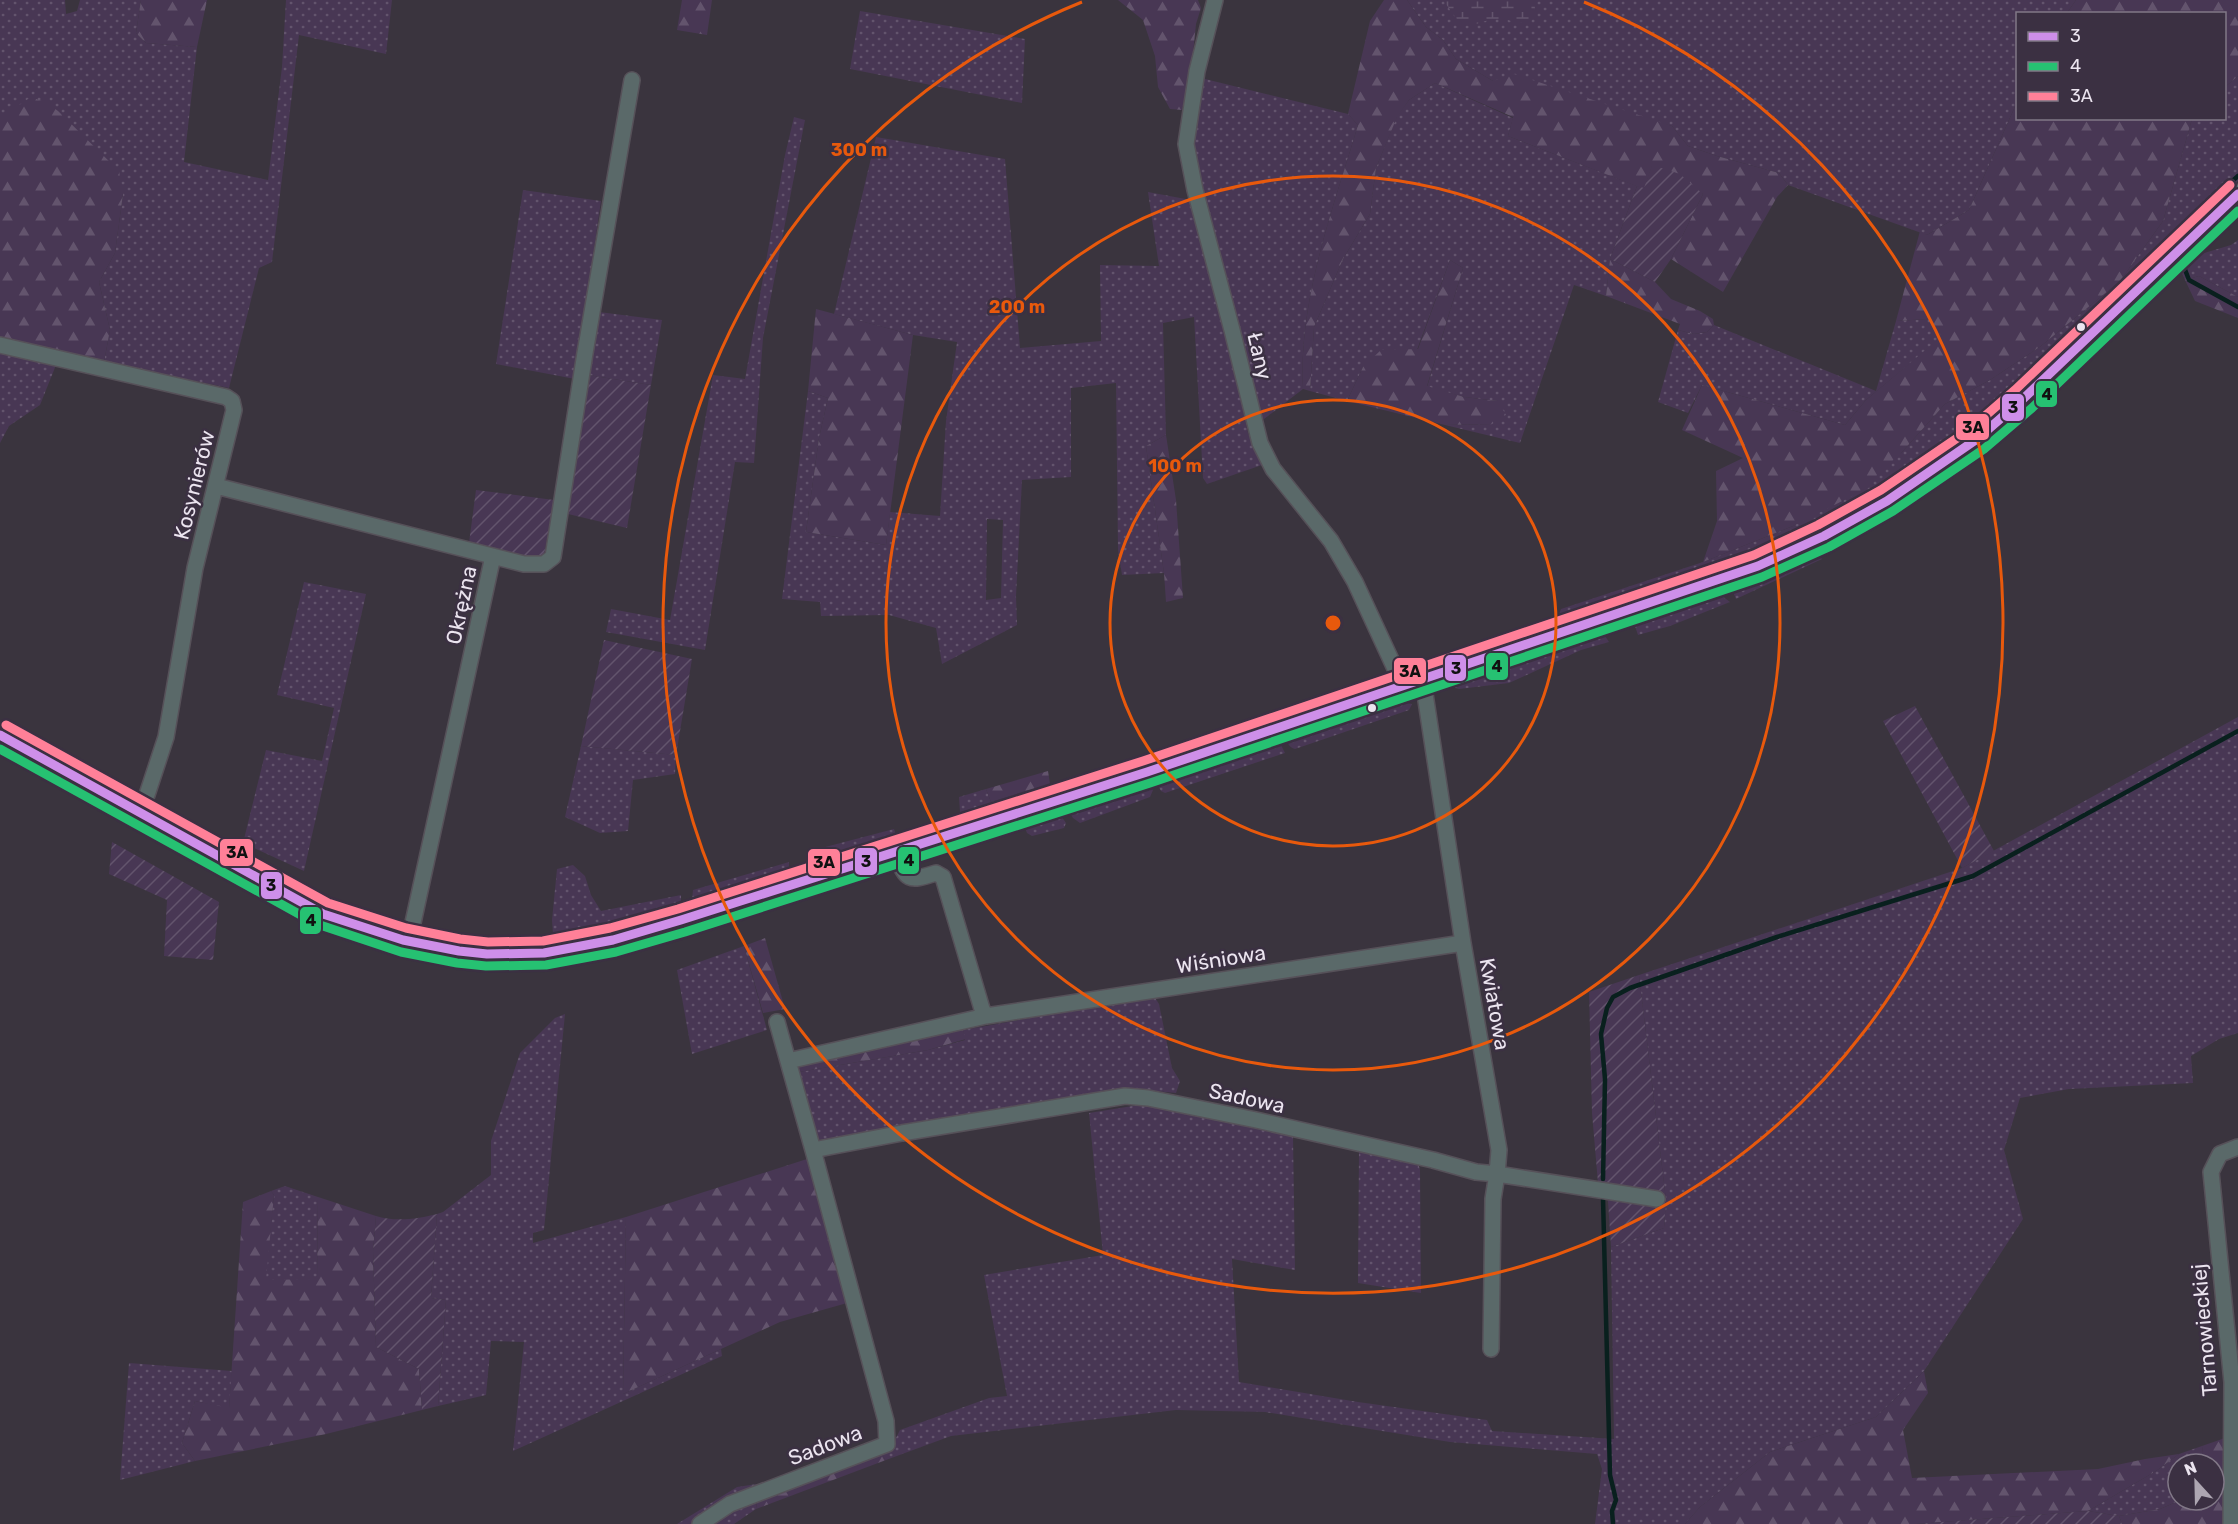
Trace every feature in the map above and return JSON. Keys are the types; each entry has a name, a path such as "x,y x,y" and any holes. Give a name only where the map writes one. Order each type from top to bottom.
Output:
{"main road":[{"path":"0,735 44,752 141,813 323,914 363,929 439,948 480,953 542,953 584,946 686,919 895,853 1404,688 1758,567 1839,530 1941,465 2005,416 2238,194"}],"street":[{"name":"Łany","path":"1215,0 1197,71 1186,144 1195,190 1260,443 1273,469 1331,541 1349,572 1404,688"},
{"path":"493,556 524,564 544,564 553,557 632,80"},
{"name":"Kosynierów","path":"0,345 226,397 232,401 234,410 195,568 166,737 141,813"},
{"name":"Okrężna","path":"216,486 493,556 409,941"},
{"name":"Kwiatowa","path":"1423,681 1463,943 1499,1150 1497,1174"},
{"path":"895,853 908,878 916,879 936,873 943,877 986,1016"},
{"name":"Wiśniowa","path":"788,1061 986,1016 1463,943"},
{"name":"Sadowa","path":"700,1524 730,1504 887,1444 886,1421 777,1022"},
{"name":"Sadowa","path":"813,1150 1125,1096 1148,1098 1234,1116 1433,1160 1476,1172 1497,1174"},
{"name":"Tarnowieckiej","path":"2230,1524 2232,1382 2211,1172 2220,1154 2238,1147"},
{"path":"1491,1349 1493,1199 1497,1174 1657,1199"}],"green space":[{"path":"0,0 65,0 66,14 77,11 80,0 141,0 136,33 146,43 197,47 184,162 268,180 282,67 286,0 392,0 386,54 299,35 272,262 259,268 229,388 104,362 110,330 99,282 115,253 123,194 0,118"},
{"path":"141,0 207,0 197,47 146,43 136,33"},
{"path":"682,0 712,0 707,35 677,30"},
{"path":"1118,0 1198,0 1201,8 1196,24 1192,63 1182,110 1170,109 1158,87 1155,56 1143,20"},
{"path":"1384,0 1407,0 1426,27 1443,40 1456,59 1493,81 1514,74 1672,126 1688,146 1779,173 1788,185 1777,197 1723,292 1671,259 1703,194 1652,166 1644,189 1508,136 1513,117 1435,83 1409,100 1397,117 1376,168 1370,214 1343,259 1314,327 1310,391 1303,389 1306,322 1319,255 1358,125 1348,114 1370,21"},
{"path":"1407,0 2076,0 2068,12 2016,12 2016,104 1969,210 1927,235 1788,185 1779,173 1688,146 1672,126 1493,81 1456,59 1443,40 1426,27"},
{"path":"1443,0 1534,0 1535,9 1532,20 1525,22 1494,19 1466,26 1461,25"},
{"path":"2076,0 2238,0 2238,76 2226,86 2226,12 2068,12"},
{"path":"860,11 1025,39 1022,103 850,69"},
{"path":"2238,76 2238,181 2146,268 2070,333 2043,365 1984,422 1913,475 1840,517 1762,555 1567,622 1558,617 1561,609 1703,562 1793,526 1902,452 1945,404 1990,380 2041,346 2120,281 2163,221 2192,120 2226,120 2226,86"},
{"path":"1201,78 1348,114 1358,125 1319,255 1306,322 1303,389 1264,419 1259,416 1197,174 1193,133"},
{"path":"1435,83 1513,118 1508,136 1637,186 1610,259 1606,296 1574,285 1520,443 1445,425 1492,424 1498,401 1464,397 1427,387 1463,268 1450,260 1417,350 1363,367 1347,401 1310,391 1314,327 1343,259 1370,214 1376,168 1397,116 1409,100"},
{"path":"31,97 47,103 58,111 119,171 123,194 115,253 99,282 110,330 104,362 0,339 0,118"},
{"path":"2016,104 2016,120 2192,120 2163,221 2120,281 2041,346 1990,380 1945,404 1902,452 1858,493 1793,526 1703,562 1717,521 1716,471 1743,458 1682,430 1702,385 1845,425 1866,400 1942,336 1928,319 1896,321 1920,231 1927,235 1969,210"},
{"path":"794,117 805,120 763,338 754,463 735,462 705,650 606,632 611,609 670,620 713,375 745,379 785,155"},
{"path":"876,137 1005,159 1020,348 1101,341 1100,265 1159,266 1148,192 1191,200 1218,299 1248,433 1262,465 1207,484 1203,478 1194,317 1163,323 1166,435 1146,446 1164,573 1122,575 1118,550 1116,383 1071,388 1071,477 1022,480 1016,596 1017,625 942,664 936,628 889,615 821,616 820,602 782,599 808,391 828,398 819,438 806,532 886,545 890,512 940,516 946,421 957,342 913,335 834,314","holes":["987,519 1003,520 1001,598 986,600"]},
{"path":"1652,165 1680,174 1703,194 1671,259 1655,282 1610,259 1637,186 1644,188"},
{"path":"523,190 601,201 575,379 496,364"},
{"path":"2238,240 2238,297 2199,276 2185,280 2179,267 2191,257 2231,245"},
{"path":"1610,259 1655,282 1671,299 1700,311 1713,319 1714,325 1707,332 1694,334 1678,330 1680,324 1606,296"},
{"path":"1450,260 1463,268 1427,386 1464,397 1498,401 1506,415 1492,424 1445,425 1347,401 1363,367 1381,350 1418,349"},
{"path":"2199,276 2238,297 2238,318 2195,301 2185,280"},
{"path":"816,309 913,335 886,545 806,532 819,438 828,398 808,391"},
{"path":"599,312 662,320 651,385 588,375"},
{"path":"1928,319 1943,336 1866,400 1845,425 1702,385 1688,413 1658,402 1678,330 1694,334 1707,332 1714,325 1876,391 1896,321"},
{"path":"0,352 56,365 40,405 9,426 0,443"},
{"path":"588,375 651,385 627,528 568,514"},
{"path":"1166,435 1176,500 1183,598 1166,602 1146,446"},
{"path":"476,490 554,500 544,555 531,559 469,543"},
{"path":"1815,551 1822,559 1736,599 1732,589 1733,585"},
{"path":"304,582 366,594 304,871 243,843 266,750 322,761 334,708 277,695"},
{"path":"1718,593 1730,602 1670,626 1638,635 1635,620"},
{"path":"1596,631 1605,636 1609,642 1581,650 1509,683 1455,688 1463,677"},
{"path":"604,640 692,659 676,755 581,746"},
{"path":"1406,703 1412,704 1409,710 1295,749 1287,741 1286,737 1340,719 1361,718"},
{"path":"1915,706 1994,851 1962,868 1883,721"},
{"path":"2238,717 2238,1033 2219,1039 2191,1056 2193,1083 2069,1089 2020,1098 2004,1150 2023,1219 1924,1371 1876,1417 1770,1452 1700,1507 1685,1524 1595,1524 1602,1469 1597,1454 1450,1442 1265,1412 1176,1410 951,1436 886,1460 881,1454 891,1448 900,1430 989,1398 1007,1396 984,1275 1103,1255 1089,1113 1151,1103 1293,1136 1295,1270 1232,1259 1239,1382 1487,1420 1492,1431 1614,1439 1611,1247 1664,1228 1666,1200 1639,975 1962,868"},
{"path":"1276,740 1279,741 1285,753 1165,793 1161,791 1156,782 1158,779"},
{"path":"581,746 676,755 675,774 633,780 628,831 600,833 565,817"},
{"path":"1048,771 1050,784 991,802 986,789"},
{"path":"1148,782 1153,790 1150,797 1080,823 1068,810 1070,806"},
{"path":"1050,784 1049,793 965,820 960,812 959,797 986,789 991,802"},
{"path":"1057,810 1066,823 1064,828 1032,836 1027,833 1023,823"},
{"path":"894,829 898,841 832,862 811,866 810,851"},
{"path":"112,842 219,902 213,960 164,956 167,900 109,874"},
{"path":"789,862 789,872 692,900 693,890"},
{"path":"573,865 585,876 591,895 601,911 681,895 681,904 624,920 553,934 552,920 557,869"},
{"path":"765,938 785,1009 763,1013 744,946"},
{"path":"744,946 767,1030 692,1054 677,970"},
{"path":"1639,975 1666,1200 1664,1228 1611,1247 1608,1201 1598,1183 1592,1113 1589,992"},
{"path":"1154,996 1159,1004 1172,1068 1180,1081 1176,1093 1134,1089 988,1111 824,1141 815,1138 799,1072 928,1050 965,1040 963,1030"},
{"path":"565,1014 544,1230 533,1233 533,1243 626,1217 623,1394 721,1349 722,1356 513,1451 524,1342 491,1341 486,1395 438,1406 446,1300 431,1298 437,1214 443,1212 491,1175 491,1141 520,1053 555,1018"},
{"path":"963,1030 966,1039 928,1050 799,1072 796,1063 884,1043"},
{"path":"1359,1151 1418,1163 1420,1170 1421,1293 1358,1283"},
{"path":"807,1159 847,1303 780,1322 623,1394 626,1217"},
{"path":"285,1186 318,1197 317,1280 265,1280 274,1195 271,1191"},
{"path":"271,1191 274,1195 266,1280 317,1279 318,1197 376,1216 373,1251 376,1347 419,1369 422,1410 326,1434 195,1461 182,1443 195,1401 229,1408 243,1202"},
{"path":"437,1214 431,1298 446,1300 438,1406 422,1410 419,1369 376,1347 373,1251 376,1216 406,1219"},
{"path":"129,1363 232,1371 229,1409 195,1401 182,1443 195,1461 120,1480"},
{"path":"1924,1371 1928,1393 1903,1430 1912,1478 2098,1469 2166,1456 2166,1464 2088,1511 1916,1524 1685,1524 1700,1507 1770,1452 1876,1417"},
{"path":"2225,1438 2225,1452 2203,1452 2202,1446"},
{"path":"2202,1446 2203,1452 2185,1452"},
{"path":"881,1454 886,1460 756,1509 757,1498"},
{"path":"2166,1464 2166,1506 2119,1516 2088,1511"},
{"path":"757,1484 756,1509 734,1524 677,1524 737,1487"},
{"path":"2166,1506 2166,1512 2225,1512 2225,1524 2122,1524 2119,1516"},
{"path":"2088,1511 2119,1516 2122,1524 1916,1524"}],"waterway":[{"path":"2175,233 2238,176"},
{"path":"2184,267 2189,280 2238,307"},
{"path":"1603,1179 1605,1079 1601,1034 1607,1008 1613,997 1630,988 1777,937 1973,876 2238,731"},
{"path":"1603,1198 1610,1475 1616,1500 1612,1511 1613,1524"}],"transit line":[{"name":"3A","path":"6,725 328,903 406,928 488,942 543,941 610,928 678,909 1143,761 1754,555 1818,525 1881,490 1969,430 2015,390 2230,185"},
{"name":"3","path":"0,735 323,914 403,940 487,954 544,953 613,940 1147,772 1758,566 1824,536 1887,501 1977,439 2023,399 2238,194"},
{"name":"4","path":"0,749 317,924 401,952 486,966 546,965 616,952 1150,783 1762,577 1829,547 1893,511 1984,449 2032,408 2238,211"}]}
